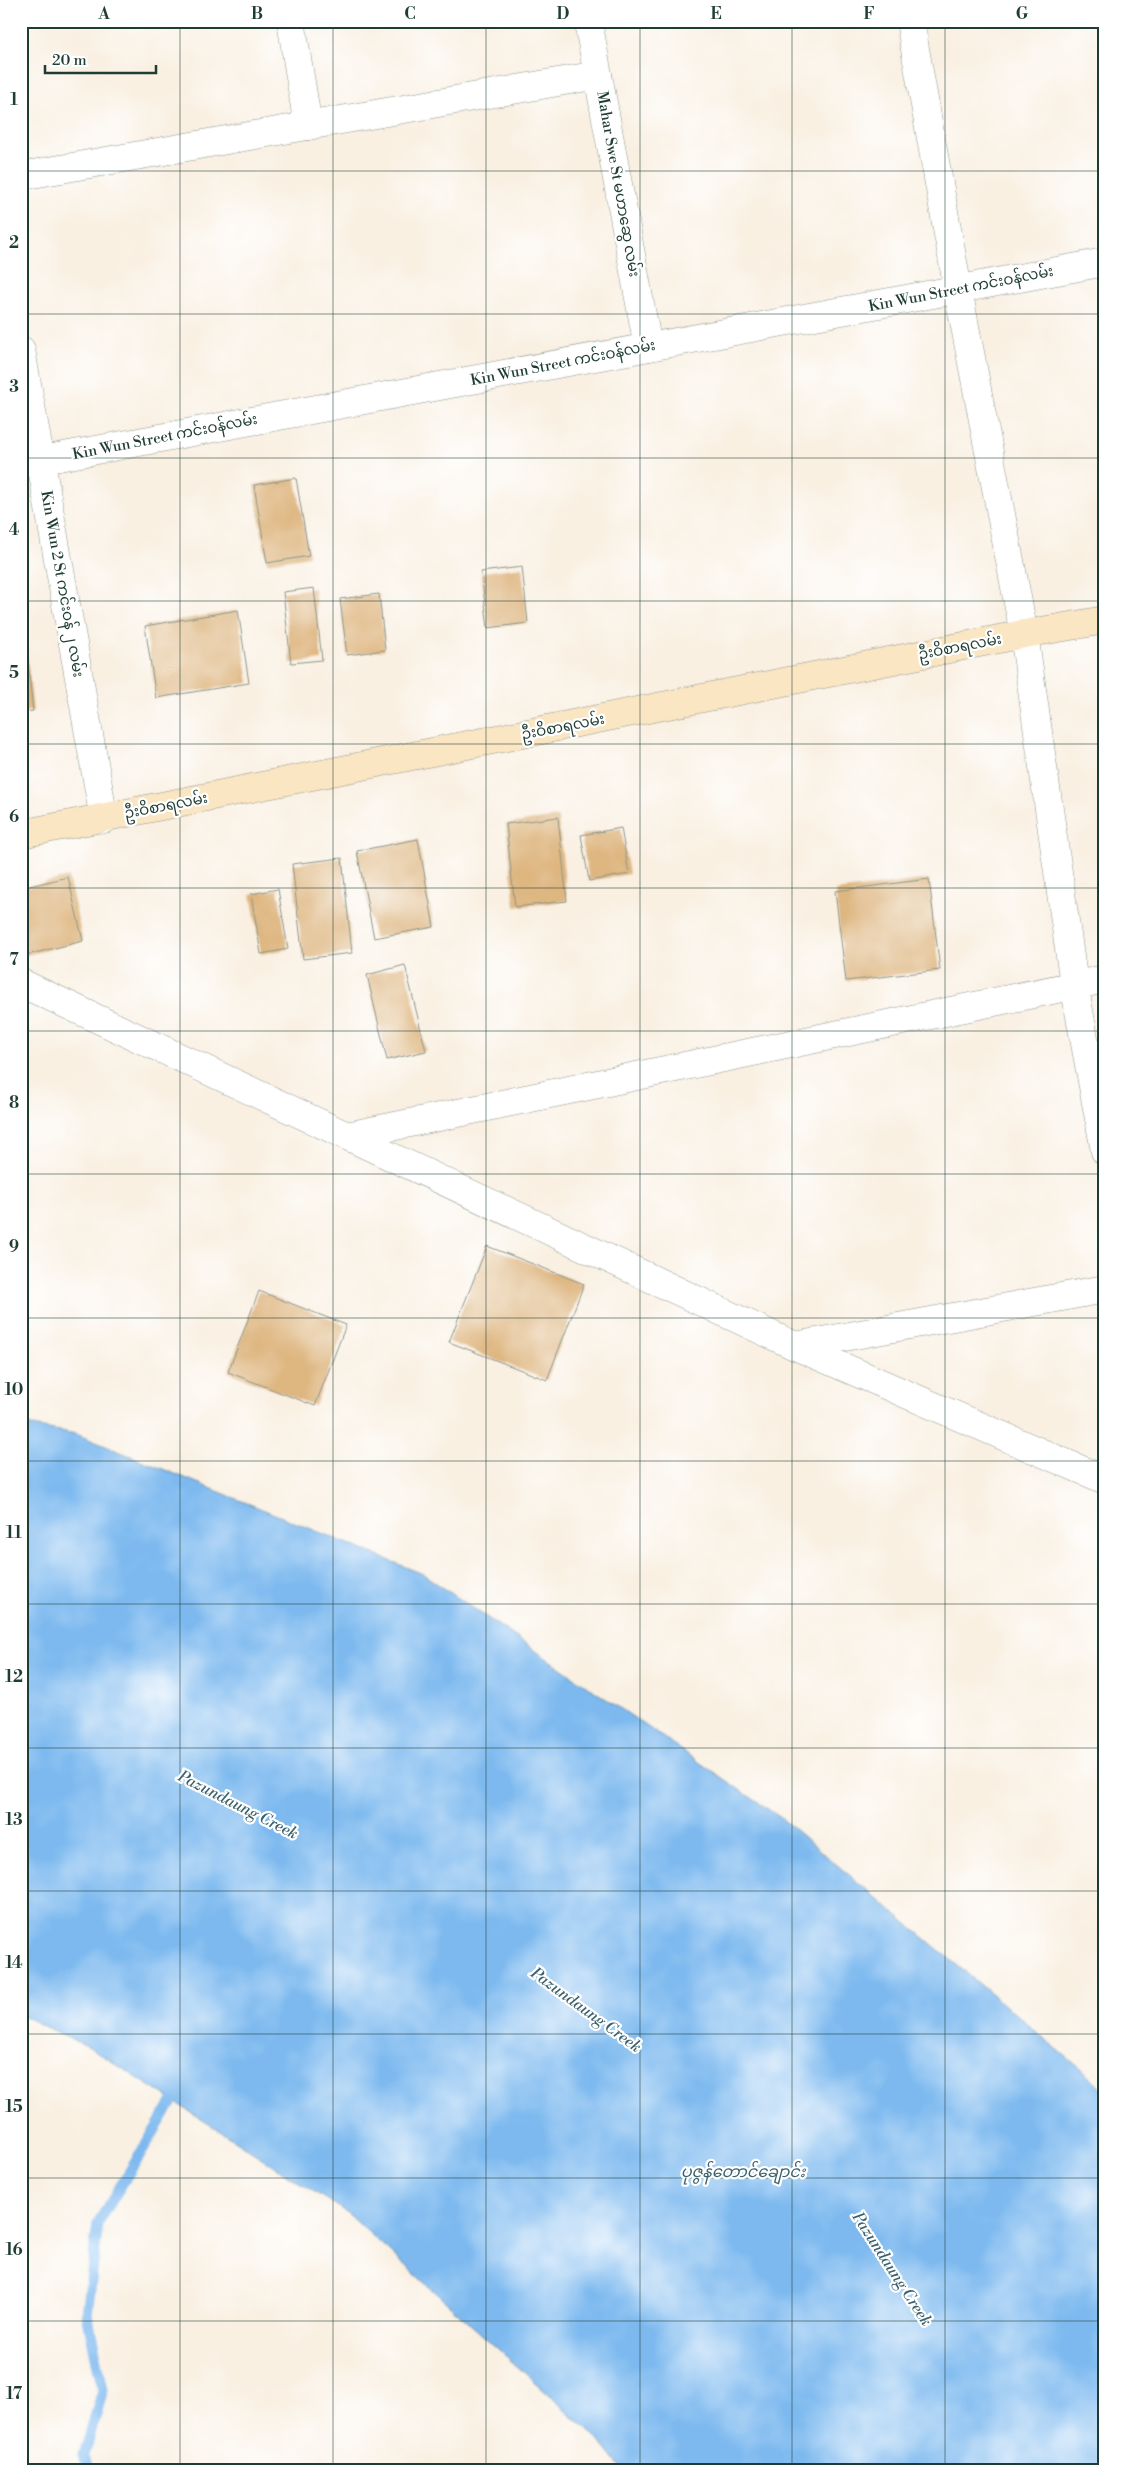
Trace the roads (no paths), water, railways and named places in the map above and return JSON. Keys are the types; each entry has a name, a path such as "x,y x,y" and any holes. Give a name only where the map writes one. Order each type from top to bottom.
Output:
{"main road":[{"name":"ဦးဝိစာရလမ်း","path":"21,834 104,819 1024,634 1105,620"}],"street":[{"path":"291,21 308,126"},
{"name":"Mahar Swe St မဟာဆွေ လမ်း","path":"588,21 648,347"},
{"path":"910,21 958,290 1024,634 1074,984 1105,1151"},
{"path":"21,176 598,75"},
{"name":"Kin Wun Street ကင်းဝန်လမ်း","path":"31,462 1105,262"},
{"name":"Kin Wun 2 St ကင်းဝန် ၂ လမ်း","path":"21,350 31,462 104,819"},
{"path":"347,1136 1105,979"},
{"path":"21,983 795,1346 1105,1480"},
{"path":"795,1346 1105,1289"}],"water":[{"name":"ပုဇွန်တောင်ချောင်း","path":"21,1424 76,1434 423,1574 781,1818 1093,2079 1105,2094 1105,2471 623,2471 598,2439 347,2213 91,2048 21,2015"}],"waterway":[{"path":"88,2471 84,2455 103,2390 87,2314 98,2223 180,2089"}],"water label":[{"name":"Pazundaung Creek","path":"238,1805"},
{"name":"Pazundaung Creek","path":"586,2010"},
{"name":"Pazundaung Creek","path":"892,2269"}]}
